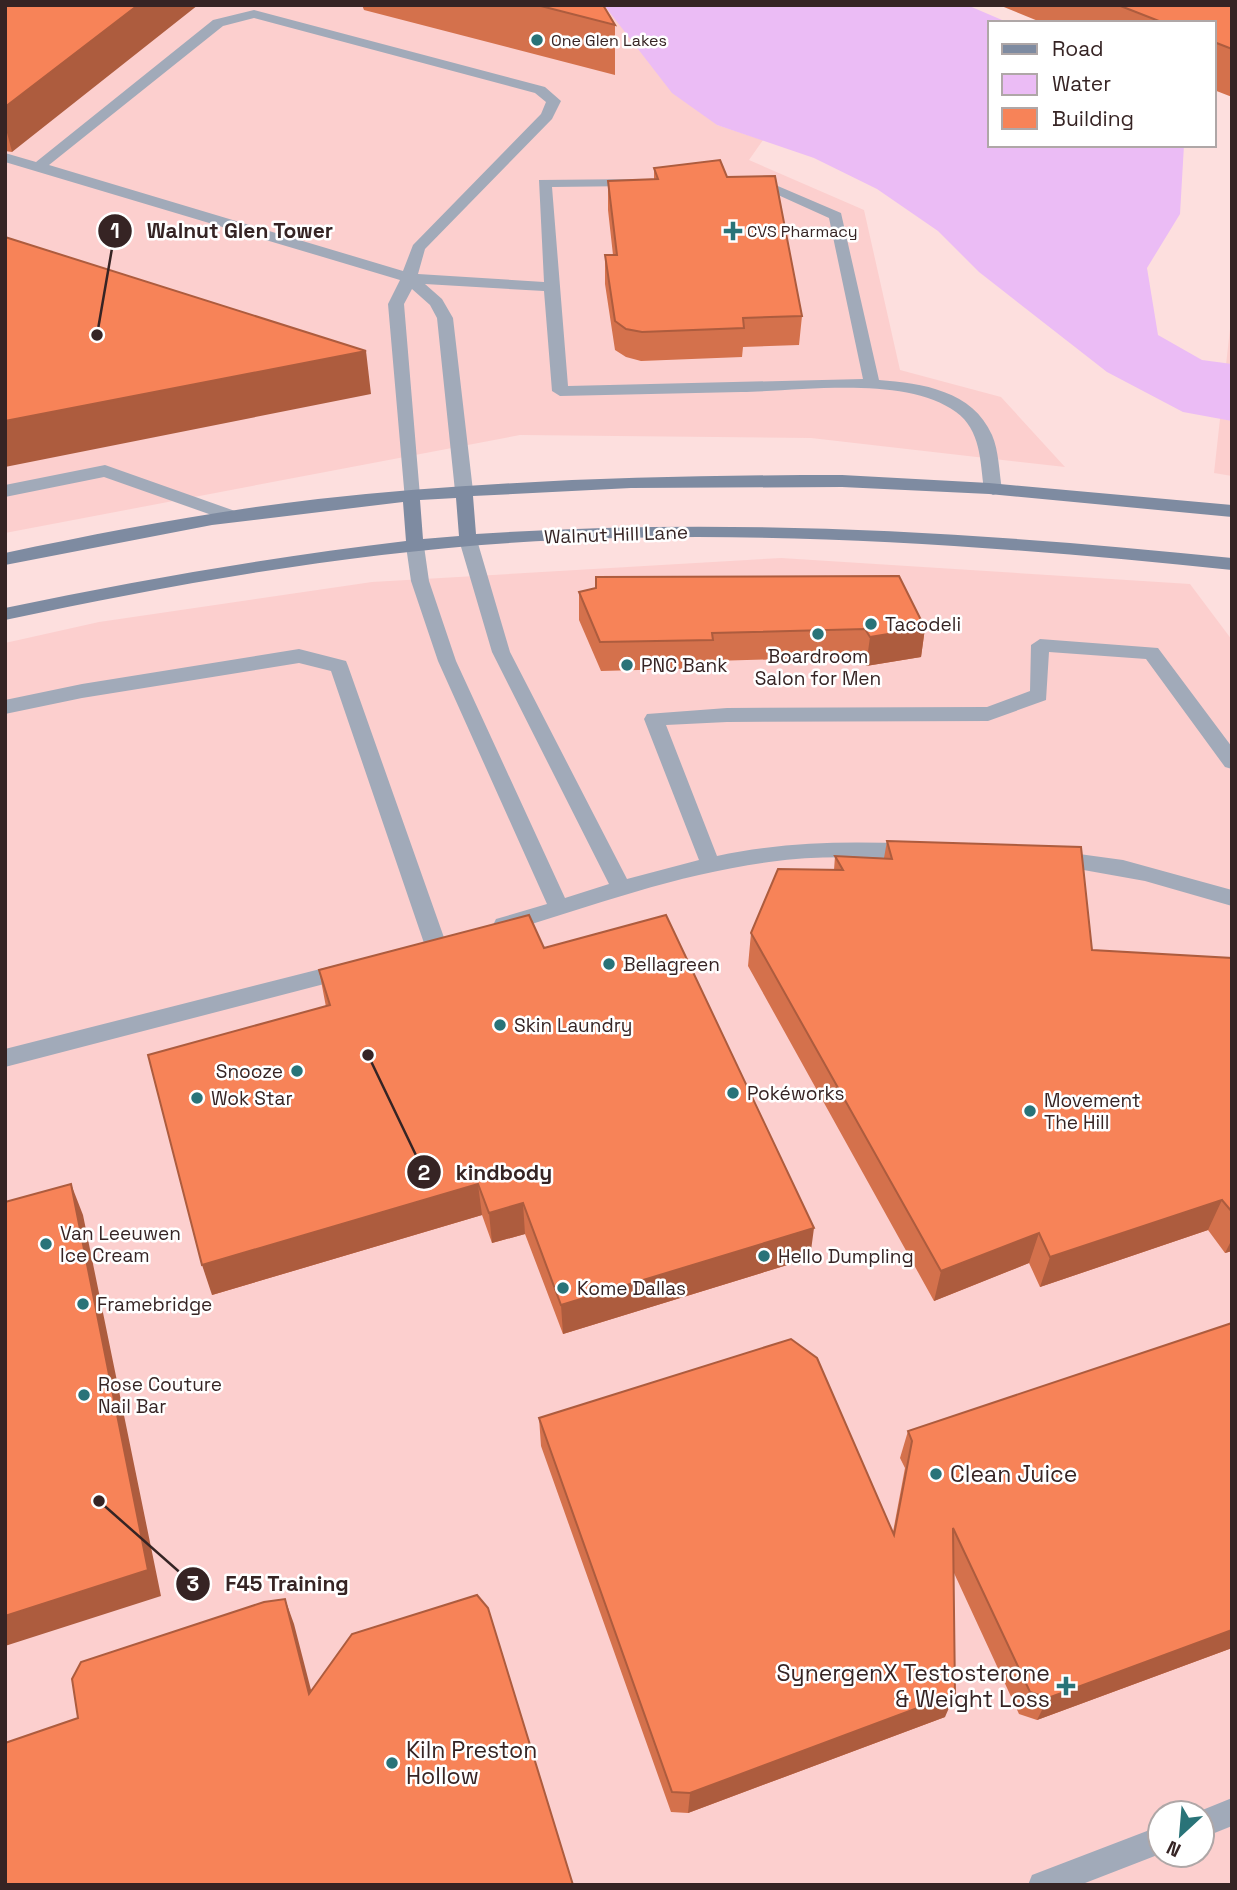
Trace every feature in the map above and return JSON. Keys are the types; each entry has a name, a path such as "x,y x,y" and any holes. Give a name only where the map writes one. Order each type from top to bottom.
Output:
{"main road":[{"path":"5,559 116,533 229,514 464,491 637,483 844,481 993,489 1232,511"},
{"path":"464,491 468,540"},
{"path":"411,496 415,546"},
{"name":"Walnut Hill Lane","path":"5,614 123,589 415,546 468,540 664,532 829,532 947,537 1232,564"}],"lane":[{"path":"38,167 218,23 254,14 540,90 554,101 547,116 418,248 409,278 396,304 395,324 411,496"},
{"path":"5,157 409,278 550,287"},
{"path":"738,180 752,180 836,216 872,384"},
{"path":"655,181 544,183 560,391 872,384 916,387 956,403 982,433 993,489"},
{"path":"409,278 436,302 445,318 464,491"},
{"path":"5,491 105,471 229,514"},
{"path":"468,540 501,652 622,889"},
{"path":"415,546 419,581 447,661 559,908"},
{"path":"711,865 654,719 727,715 988,714 1039,695 1040,645 1151,653 1232,762"},
{"path":"5,707 82,691 299,656 339,666 436,946"},
{"path":"485,931 622,889 711,865 768,854 845,848 928,853"},
{"path":"1039,859 1079,860 1159,877 1232,898"},
{"path":"411,953 461,939"},
{"path":"5,1058 373,964"},
{"path":"1042,1885 1146,1845"}],"shaded area":[{"path":"5,5 607,5 717,125 763,140 749,160 864,210 900,370 1001,397 1065,467 811,438 520,435 5,533"},
{"path":"1232,311 1232,476 1214,473"},
{"path":"781,558 1190,584 1232,640 1232,1885 5,1885 5,643 99,622 372,582"}],"water":[{"path":"604,5 967,5 1004,21 988,21 988,147 1184,147 1180,214 1147,268 1158,335 1202,360 1232,364 1232,421 1183,412 1107,372 979,272 938,231 877,189 814,158 717,125 672,93"}],"building":[{"path":"5,5 138,5 5,107"},
{"path":"537,5 603,5 615,25"},
{"path":"1118,5 1232,5 1232,49 1216,43 1216,21 1159,21"},
{"name":"CVS Pharmacy","path":"720,160 727,177 775,176 802,316 743,318 744,328 642,332 626,329 615,321 605,255 617,255 608,181 658,179 654,168"},
{"path":"5,237 366,351 5,421"},
{"path":"899,576 925,628 870,637 865,629 712,633 713,640 600,642 579,592 596,588 596,577"},
{"name":"Movement The Hill","path":"887,841 1081,847 1092,950 1232,958 1232,1212 1222,1200 1050,1257 1039,1233 941,1271 751,933 778,869 843,870 835,856 892,859"},
{"path":"529,915 544,948 666,915 814,1228 561,1305 523,1203 489,1213 478,1184 202,1265 148,1055 330,1005 319,970"},
{"path":"71,1184 148,1570 5,1616 5,1202"},
{"path":"1232,1323 1232,1630 1048,1698 1030,1692 953,1528 955,1694 690,1793 672,1792 539,1418 791,1339 817,1358 894,1535 912,1441 908,1431"},
{"path":"477,1595 488,1608 573,1885 5,1885 5,1743 78,1718 72,1679 81,1662 264,1602 285,1599 309,1694 352,1634"}],"place":[{"name":"One Glen Lakes","path":"537,40"},
{"name":"CVS Pharmacy","path":"733,231"},
{"name":"Walnut Glen Tower","path":"97,335"},
{"name":"Tacodeli","path":"871,624"},
{"name":"Boardroom Salon for Men","path":"818,634"},
{"name":"PNC Bank","path":"627,665"},
{"name":"Bellagreen","path":"609,964"},
{"name":"Skin Laundry","path":"500,1025"},
{"name":"kindbody","path":"368,1055"},
{"name":"Snooze","path":"297,1071"},
{"name":"Pokéworks","path":"733,1093"},
{"name":"Wok Star","path":"197,1098"},
{"name":"Movement The Hill","path":"1030,1111"},
{"name":"Van Leeuwen Ice Cream","path":"46,1244"},
{"name":"Hello Dumpling","path":"764,1256"},
{"name":"Kome Dallas","path":"563,1288"},
{"name":"Framebridge","path":"83,1304"},
{"name":"Rose Couture Nail Bar","path":"84,1395"},
{"name":"Clean Juice","path":"936,1474"},
{"name":"F45 Training","path":"99,1501"},
{"name":"SynergenX Testosterone & Weight Loss","path":"1066,1686"},
{"name":"Kiln Preston Hollow","path":"392,1763"}]}
